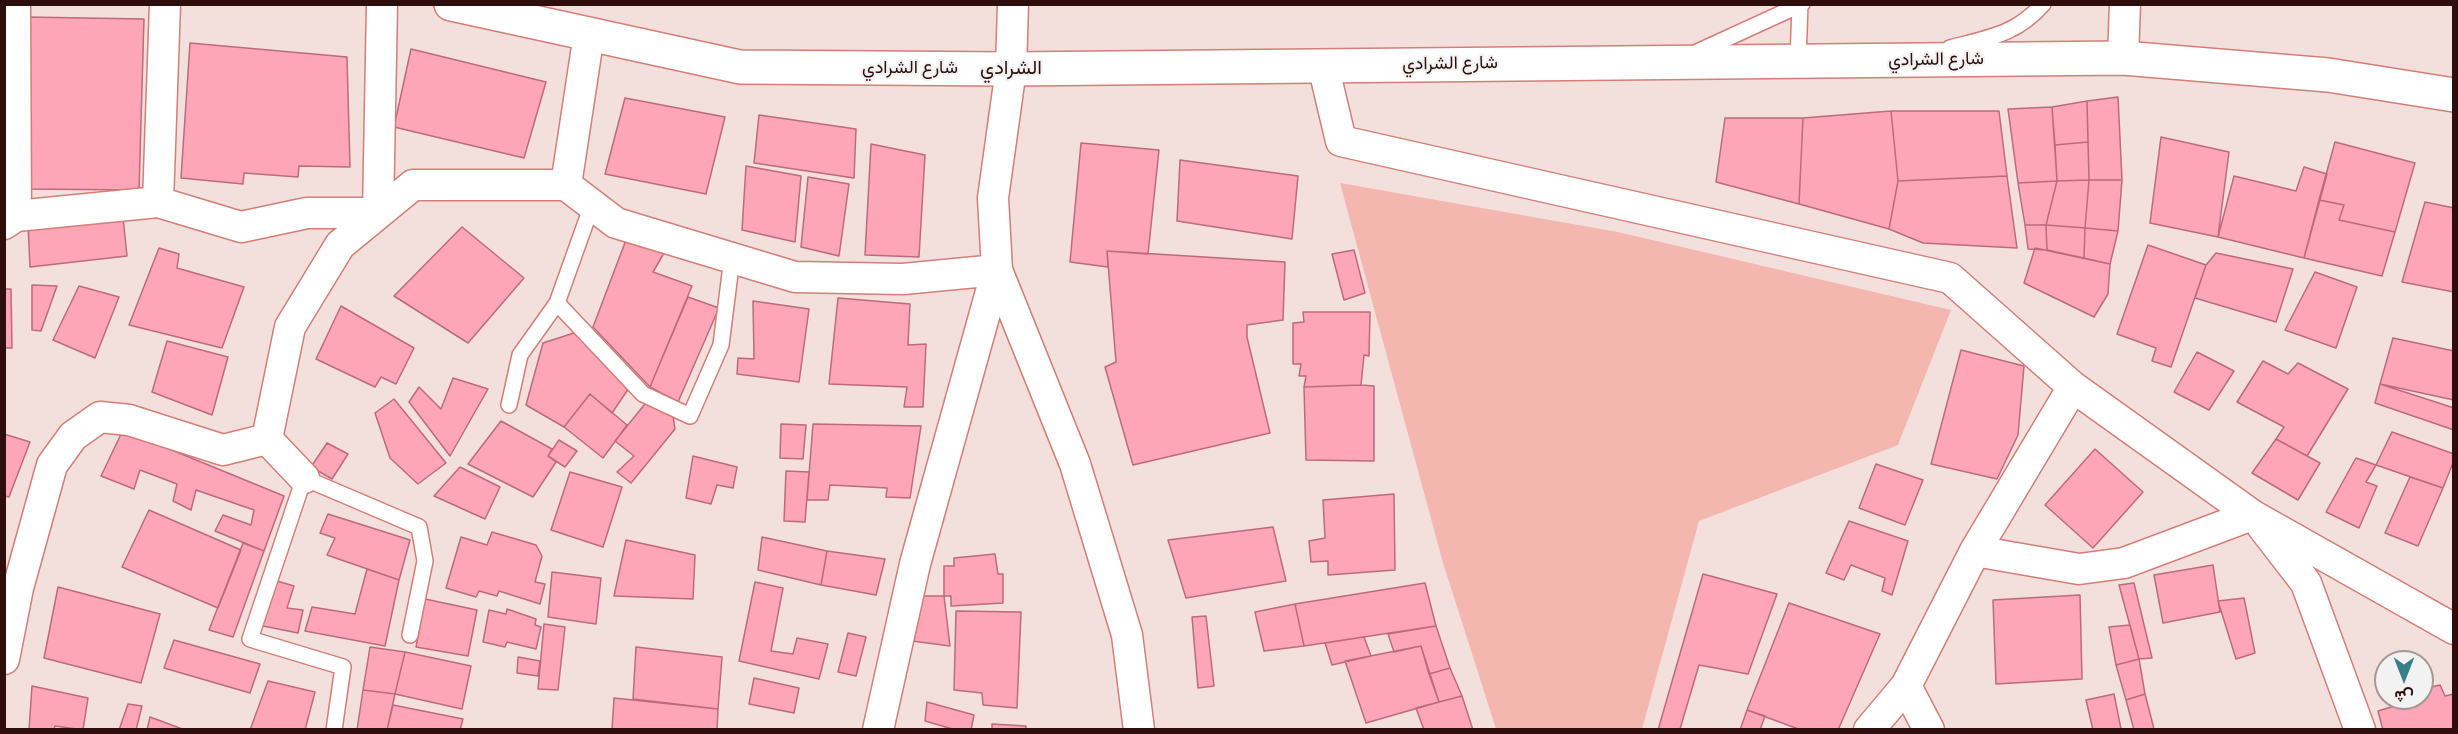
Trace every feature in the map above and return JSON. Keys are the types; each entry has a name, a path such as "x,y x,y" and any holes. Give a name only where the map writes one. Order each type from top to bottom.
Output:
{"street":[{"path":"15,4 10,220 158,202 241,227 307,213 378,213"},
{"path":"158,202 165,4"},
{"path":"378,213 382,4"},
{"name":"شارع الشرادي","path":"451,4 740,67 1011,69 2122,58 2328,75 2454,95"},
{"path":"878,729 915,564 997,270 993,198 1011,69 1013,4"},
{"path":"2122,58 2125,4"},
{"path":"566,185 589,34"},
{"path":"1323,65 1341,141 1950,278 2073,387 2252,515 2454,629"},
{"path":"267,439 290,327 340,244 412,185 566,185 616,223 795,277 903,279 997,270"},
{"path":"997,270 1075,464 1126,635 1139,729"},
{"path":"1869,729 1906,686 1975,551 2073,387"},
{"path":"4,659 18,588 52,465 73,436 100,417 129,420 223,450 267,439"},
{"path":"267,439 304,478"},
{"path":"1975,551 2079,569 2124,563 2252,515"},
{"path":"2252,515 2306,583 2360,729"},
{"path":"1906,686 1929,729"}],"lane":[{"path":"1904,60 2004,34 2031,17 2043,4"},
{"path":"1673,62 1801,5 1798,61"},
{"path":"509,405 520,355 557,303 592,204"},
{"path":"557,303 643,394 690,416 721,345 732,258"},
{"path":"334,729 343,667 250,639 304,478 420,527 425,561 410,635"}],"shaded area":[{"path":"1340,183 1618,232 1951,310 1898,445 1699,521 1642,729 1496,729 1443,563"}],"building":[{"path":"26,17 144,19 139,190 26,189"},
{"path":"190,43 347,57 350,167 299,166 298,177 244,173 243,184 181,178"},
{"path":"411,49 546,82 524,158 394,127"},
{"path":"2118,97 2122,180 2089,180 2087,101"},
{"path":"625,98 725,117 706,194 605,174"},
{"path":"2087,101 2088,142 2055,145 2052,107"},
{"path":"2052,107 2057,181 2018,183 2008,109"},
{"path":"1891,111 1898,181 1889,229 1799,204 1803,118"},
{"path":"1891,111 1999,111 2007,176 1898,181"},
{"path":"759,115 856,129 854,178 754,163"},
{"path":"1725,118 1803,118 1799,204 1716,182"},
{"path":"2161,137 2229,152 2218,237 2150,223"},
{"path":"2088,142 2089,180 2057,181 2055,145"},
{"path":"2335,142 2415,163 2395,232 2339,220 2344,205 2319,200"},
{"path":"1081,143 1159,150 1148,254 1107,251 1108,267 1070,262"},
{"path":"871,144 925,155 919,257 865,255"},
{"path":"1180,160 1298,176 1292,239 1177,221"},
{"path":"746,166 801,176 795,242 742,230"},
{"path":"2304,167 2327,174 2304,258 2218,237 2234,176 2296,191"},
{"path":"2007,176 2017,248 1923,243 1889,229 1898,181"},
{"path":"808,177 849,184 839,256 801,247"},
{"path":"2089,180 2122,180 2118,231 2085,228"},
{"path":"2089,180 2085,228 2046,225 2057,181"},
{"path":"2057,181 2046,225 2025,225 2018,183"},
{"path":"2319,200 2344,205 2339,220 2395,232 2382,276 2304,258"},
{"path":"2425,202 2454,208 2454,292 2402,282"},
{"path":"123,217 127,256 30,267 28,224"},
{"path":"2025,225 2046,225 2047,250 2028,249"},
{"path":"2046,225 2085,228 2084,258 2047,250"},
{"path":"462,227 524,278 468,343 394,296"},
{"path":"2085,228 2118,231 2110,264 2084,258"},
{"path":"626,240 664,253 653,272 692,286 650,387 593,327"},
{"path":"2148,245 2206,265 2171,367 2152,361 2156,348 2117,334"},
{"path":"159,248 179,254 177,268 244,287 222,348 129,325"},
{"path":"2035,248 2110,264 2108,294 2094,317 2024,283"},
{"path":"1354,250 1365,293 1344,300 1332,254"},
{"path":"1107,251 1285,262 1283,320 1247,325 1247,337 1270,433 1133,465 1105,367 1116,362"},
{"path":"2216,253 2293,269 2276,322 2195,298 2206,265"},
{"path":"2315,272 2357,287 2336,348 2285,330"},
{"path":"32,285 57,286 41,331 32,330"},
{"path":"79,286 119,297 95,358 53,340"},
{"path":"4,289 11,289 12,348 4,348"},
{"path":"688,297 719,308 678,402 650,387"},
{"path":"838,298 910,304 908,345 926,344 923,407 904,407 907,387 829,384"},
{"path":"753,301 809,309 799,382 737,374 738,358 754,359"},
{"path":"341,306 414,348 396,384 381,377 375,387 316,359"},
{"path":"1303,312 1370,312 1369,356 1364,355 1361,385 1304,387 1306,376 1299,376 1301,364 1293,364 1293,323 1304,322"},
{"path":"574,333 631,385 612,413 590,394 564,427 526,405 543,343"},
{"path":"2393,338 2454,351 2454,400 2380,384"},
{"path":"167,341 228,357 212,415 152,392"},
{"path":"1961,350 2024,366 2018,435 1997,479 1931,464"},
{"path":"2197,352 2234,371 2209,410 2174,392"},
{"path":"2263,361 2288,374 2298,363 2348,389 2307,456 2276,439 2284,427 2237,402"},
{"path":"453,378 488,389 450,456 409,402 419,387 441,409"},
{"path":"2380,384 2454,408 2454,430 2375,403"},
{"path":"1374,386 1374,461 1306,460 1304,387"},
{"path":"590,394 627,425 603,458 564,427"},
{"path":"394,399 446,463 418,484 390,458 375,413"},
{"path":"649,399 673,416 675,429 631,483 617,472 634,456 615,441"},
{"path":"501,421 552,449 548,456 556,462 533,497 468,464"},
{"path":"781,424 806,425 803,459 780,458"},
{"path":"813,424 921,426 910,498 886,497 887,488 830,485 828,500 807,500"},
{"path":"123,430 284,496 264,551 215,531 223,515 251,525 254,510 196,490 191,510 173,501 177,484 140,470 134,489 101,476"},
{"path":"2392,432 2454,454 2454,460 2443,488 2376,465"},
{"path":"4,434 30,442 9,497 4,496"},
{"path":"2276,439 2320,463 2298,500 2252,473"},
{"path":"559,440 577,451 565,467 548,456"},
{"path":"327,443 348,454 332,479 311,467"},
{"path":"2095,449 2143,492 2093,548 2045,505"},
{"path":"693,456 737,467 733,488 717,485 711,504 686,498"},
{"path":"2356,458 2376,465 2366,482 2377,486 2359,528 2326,512"},
{"path":"1876,464 1923,480 1905,525 1859,508"},
{"path":"460,467 500,487 485,519 434,496"},
{"path":"786,471 809,472 805,522 784,521"},
{"path":"570,472 622,487 603,547 551,530"},
{"path":"2410,477 2443,488 2418,546 2385,533"},
{"path":"1394,494 1395,570 1328,575 1328,561 1311,562 1309,541 1325,538 1323,500"},
{"path":"149,510 241,550 218,608 122,567"},
{"path":"328,514 410,540 399,580 327,555 335,538 320,533"},
{"path":"1849,521 1908,541 1892,595 1882,591 1885,578 1851,565 1844,580 1826,573"},
{"path":"1273,527 1286,581 1186,598 1168,540"},
{"path":"492,532 536,545 542,556 535,582 545,584 540,604 499,591 497,596 479,591 476,597 446,588 461,537 487,545"},
{"path":"762,537 827,551 821,585 758,570"},
{"path":"626,540 695,555 693,599 614,596"},
{"path":"243,543 264,551 233,637 209,630"},
{"path":"827,551 885,559 876,595 821,585"},
{"path":"995,554 998,574 1003,574 1003,603 951,606 951,596 944,596 944,566 954,566 954,558"},
{"path":"2213,565 2220,612 2163,623 2154,575"},
{"path":"367,569 399,580 385,646 305,631 312,607 355,614"},
{"path":"552,572 601,578 596,624 548,617"},
{"path":"1703,574 1777,594 1748,674 1699,665 1680,729 1682,730 1658,730"},
{"path":"277,581 294,586 287,608 303,610 298,633 258,625"},
{"path":"755,582 783,588 771,651 793,654 797,638 828,644 819,679 739,661"},
{"path":"1425,583 1436,626 1304,646 1295,604"},
{"path":"2134,583 2152,658 2139,659 2119,585"},
{"path":"58,587 160,614 141,683 44,658"},
{"path":"2080,595 2082,679 1996,684 1993,600"},
{"path":"916,596 944,596 950,646 912,641"},
{"path":"2244,598 2255,653 2236,659 2218,601"},
{"path":"425,599 477,610 468,656 416,647"},
{"path":"1789,603 1880,634 1838,730 1801,730 1747,710"},
{"path":"1295,604 1304,646 1264,651 1255,612"},
{"path":"507,609 536,619 535,625 541,627 536,649 507,642 505,647 483,642 489,610 506,614"},
{"path":"956,611 1021,612 1017,708 983,705 982,693 954,690"},
{"path":"1206,616 1214,686 1198,688 1192,617"},
{"path":"544,624 565,627 558,690 538,689"},
{"path":"2130,625 2139,659 2116,665 2109,627"},
{"path":"1436,626 1450,668 1429,674 1421,646 1394,652 1388,634"},
{"path":"848,633 866,637 856,676 838,672"},
{"path":"1364,637 1371,656 1332,665 1325,643"},
{"path":"174,640 260,664 250,693 164,668"},
{"path":"1421,646 1439,702 1366,723 1345,661"},
{"path":"370,647 405,652 395,694 363,690"},
{"path":"636,647 722,657 718,709 633,699"},
{"path":"405,652 471,666 462,709 395,694"},
{"path":"518,657 540,661 538,676 517,673"},
{"path":"2139,659 2145,694 2126,700 2116,665"},
{"path":"1450,668 1462,696 1439,702 1429,674"},
{"path":"754,678 799,688 794,713 749,704"},
{"path":"268,681 315,692 305,730 250,730"},
{"path":"2440,685 2445,696 2454,694 2454,730 2383,730 2378,711 2434,710 2434,686"},
{"path":"32,686 88,698 83,730 55,726 54,730 29,730"},
{"path":"363,690 395,694 387,730 357,730"},
{"path":"2114,694 2121,729 2093,730 2086,700"},
{"path":"2145,694 2154,729 2134,730 2126,700"},
{"path":"1462,696 1473,730 1424,730 1416,708"},
{"path":"614,698 718,709 717,730 612,730"},
{"path":"927,702 974,715 971,730 956,730 925,721"},
{"path":"128,704 142,706 136,730 119,730"},
{"path":"393,705 463,719 460,730 387,730"},
{"path":"1747,710 1765,716 1760,730 1740,730"},
{"path":"150,717 185,730 147,730"},
{"path":"992,724 1026,726 1026,730 992,730"}],"district":[{"name":"الشرادي","path":"1011,69"}]}
